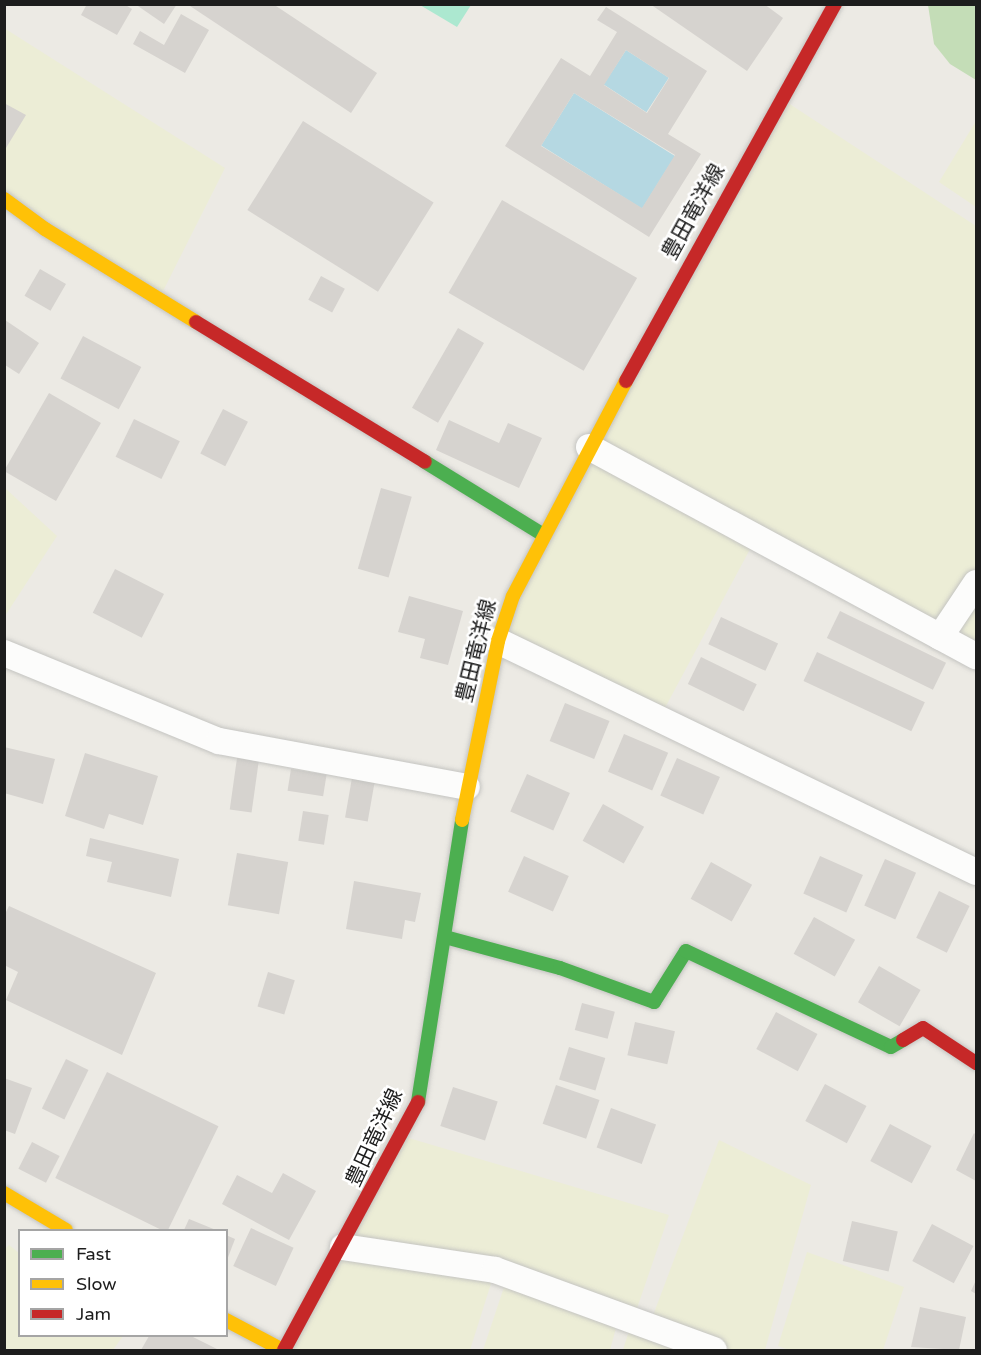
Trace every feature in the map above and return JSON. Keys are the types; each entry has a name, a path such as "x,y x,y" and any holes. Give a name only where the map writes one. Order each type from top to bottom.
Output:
{"main road":[{"name":"豊田竜洋線","path":"284,1350 343,1247 418,1106 467,787 498,641 513,596 542,534 589,447 835,4"},
{"path":"4,199 45,229 542,534"},
{"path":"445,937 560,968 654,1002 686,951 891,1047 923,1028 976,1063"},
{"path":"4,1193 64,1229"},
{"path":"228,1321 284,1350"}],"street":[{"path":"589,447 976,656"},
{"path":"940,637 976,583"},
{"path":"498,641 976,872"},
{"path":"4,653 219,741 467,787"},
{"path":"343,1247 495,1270 714,1350"}],"green space":[{"path":"420,5 471,5 457,27"},
{"path":"928,5 976,5 976,80 950,64 934,44"},
{"path":"4,28 225,168 159,299 5,190"},
{"path":"782,99 976,226 976,656 756,538 659,719 498,641"},
{"path":"976,121 976,207 939,182"},
{"path":"5,488 57,536 5,616"},
{"path":"402,1136 669,1215 633,1320 649,1326 719,1140 811,1185 765,1350 623,1350 632,1321 616,1328 610,1350 483,1350 508,1275 495,1271 470,1350 283,1350"},
{"path":"9,1245 18,1252 18,1337 122,1337 113,1350 5,1350 4,1250"},
{"path":"807,1252 904,1287 883,1350 789,1350 778,1346"}],"water":[{"path":"626,50 669,78 646,112 604,84"},
{"path":"574,93 675,156 642,209 541,146"}],"building":[{"path":"87,4 124,4 132,9 117,35 81,15"},
{"path":"135,4 177,4 164,24"},
{"path":"187,4 273,4 377,73 351,113"},
{"path":"650,4 764,4 783,18 747,71"},
{"path":"606,7 707,71 668,134 701,154 649,237 505,146 561,58 590,76 617,32 597,20","holes":["626,50 669,78 647,113 604,85","574,93 675,155 642,208 541,146"]},
{"path":"181,14 209,30 185,73 133,44 140,31 164,45"},
{"path":"4,103 26,115 6,148 4,147"},
{"path":"303,121 434,203 378,292 247,210"},
{"path":"502,200 637,278 584,371 448,293"},
{"path":"40,269 66,284 50,311 24,296"},
{"path":"321,276 345,289 332,313 308,300"},
{"path":"5,320 39,343 19,374 5,365"},
{"path":"458,328 484,343 438,423 412,408"},
{"path":"83,336 141,367 119,409 60,378"},
{"path":"49,393 101,423 56,501 4,471"},
{"path":"223,409 248,422 225,466 200,454"},
{"path":"134,419 180,441 161,479 116,457"},
{"path":"449,420 499,443 508,423 542,438 519,488 436,450"},
{"path":"381,488 412,497 389,578 358,569"},
{"path":"115,569 164,594 142,638 93,613"},
{"path":"409,596 463,611 448,665 420,658 425,639 398,632"},
{"path":"840,611 946,663 933,690 827,638"},
{"path":"721,617 778,644 765,671 708,644"},
{"path":"817,652 925,702 911,731 803,681"},
{"path":"701,657 757,684 744,711 688,684"},
{"path":"565,703 610,721 594,759 550,741"},
{"path":"624,734 668,753 652,790 608,772"},
{"path":"4,747 55,759 43,804 4,793"},
{"path":"85,753 158,776 143,825 109,814 104,829 65,816"},
{"path":"237,758 259,761 252,813 230,809"},
{"path":"677,758 720,777 703,815 660,795"},
{"path":"291,769 327,775 323,796 288,791"},
{"path":"527,774 570,793 553,831 510,811"},
{"path":"352,778 375,782 368,821 345,817"},
{"path":"603,804 644,827 624,864 583,841"},
{"path":"303,811 329,815 324,845 298,841"},
{"path":"90,838 179,859 171,897 107,882 112,862 86,856"},
{"path":"237,853 288,862 279,914 228,905"},
{"path":"524,856 569,876 553,912 508,892"},
{"path":"820,856 863,875 846,913 803,893"},
{"path":"885,859 916,873 895,919 864,906"},
{"path":"711,862 752,885 732,922 691,899"},
{"path":"354,881 421,893 415,922 405,920 402,939 346,929"},
{"path":"939,891 970,906 947,953 916,938"},
{"path":"9,906 156,973 122,1055 6,1000 18,972 4,965 4,916"},
{"path":"814,917 855,940 835,977 794,954"},
{"path":"879,966 921,990 900,1026 858,1002"},
{"path":"268,972 295,980 284,1015 257,1006"},
{"path":"582,1003 615,1012 608,1039 575,1030"},
{"path":"776,1012 817,1034 798,1071 756,1049"},
{"path":"635,1022 675,1031 667,1064 627,1055"},
{"path":"569,1047 605,1058 595,1091 559,1080"},
{"path":"66,1059 88,1070 64,1119 42,1108"},
{"path":"107,1072 218,1126 168,1229 160,1229 55,1178"},
{"path":"4,1078 32,1088 15,1134 4,1130"},
{"path":"825,1084 866,1106 847,1143 805,1121"},
{"path":"556,1085 599,1100 586,1139 543,1124"},
{"path":"453,1087 498,1102 485,1141 440,1126"},
{"path":"611,1108 656,1124 642,1164 597,1147"},
{"path":"890,1124 931,1146 912,1183 870,1161"},
{"path":"974,1133 976,1135 976,1181 956,1170"},
{"path":"32,1142 60,1156 46,1183 18,1169"},
{"path":"283,1173 316,1191 289,1240 222,1204 237,1175 272,1193"},
{"path":"189,1219 214,1229 184,1229"},
{"path":"852,1221 898,1232 889,1272 843,1261"},
{"path":"932,1224 973,1246 954,1283 912,1261"},
{"path":"251,1228 294,1248 276,1286 233,1266"},
{"path":"228,1236 235,1239 228,1257"},
{"path":"976,1280 976,1294 971,1291"},
{"path":"920,1307 966,1317 959,1350 911,1347"},
{"path":"148,1337 193,1337 219,1350 141,1350"}],"traffic: fast":[{"path":"425,462 542,534"},
{"path":"418,1102 462,820"},
{"path":"445,937 560,968 654,1002 686,951 891,1047 903,1040"}],"traffic: slow":[{"path":"4,199 45,229 196,322"},
{"path":"462,820 498,641 513,596 626,381"},
{"path":"4,1193 64,1229"},
{"path":"228,1321 283,1350"}],"traffic: jam":[{"path":"626,381 835,4"},
{"path":"196,322 425,462"},
{"path":"903,1040 923,1028 976,1063"},
{"path":"284,1350 418,1102"}]}
